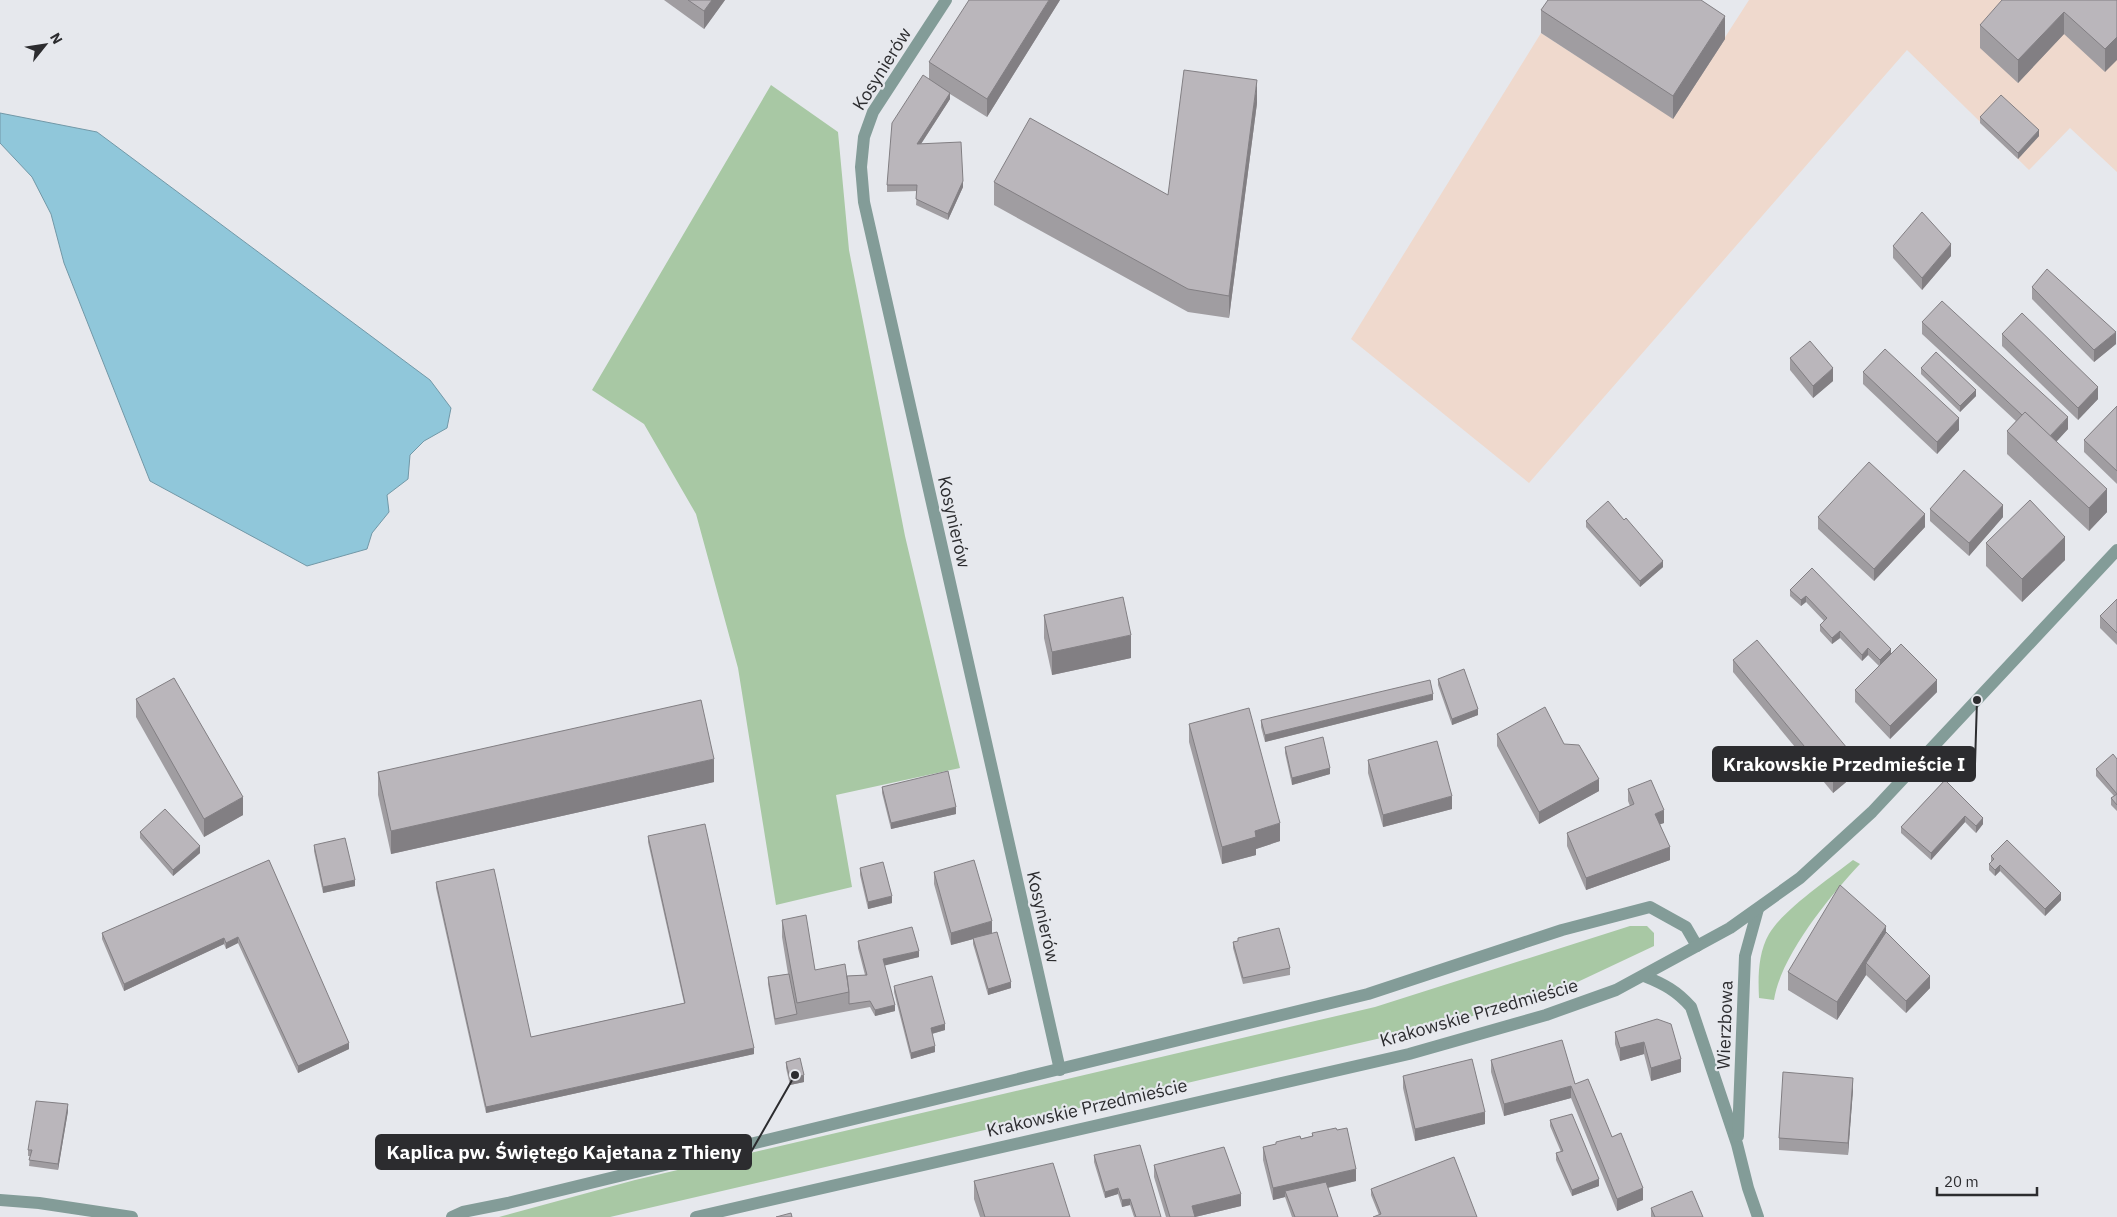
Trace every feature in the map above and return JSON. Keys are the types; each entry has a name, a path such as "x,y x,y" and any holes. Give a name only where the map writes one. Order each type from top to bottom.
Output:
{"street":[{"name":"Kosynierów","path":"946,0 872,112 863,145 861,167 864,202 1060,1070"},
{"name":"Krakowskie Przedmieście","path":"696,1217 1409,1054 1546,1015 1616,990 1697,946 1758,909 1800,878 1872,812 2117,550"},
{"path":"452,1217 464,1212 517,1201 1368,994 1562,930 1650,907 1686,926 1697,946"},
{"name":"Wierzbowa","path":"1737,1144 1745,956 1758,909"},
{"name":"Wierzbowa","path":"1644,976 1678,993 1691,1007 1737,1144 1748,1188 1758,1217"},
{"path":"0,1200 39,1203 132,1217"}],"shaded area":[{"path":"1749,0 2117,0 2117,172 2070,128 2029,170 1907,50 1529,483 1351,339 1541,33 1673,118"}],"green space":[{"path":"771,85 838,132 849,250 905,536 960,768 836,795 852,887 776,905 738,668 696,514 644,424 592,390"},
{"path":"1853,860 1860,864 1808,927 1786,964 1778,983 1774,1000 1759,998 1761,957 1769,934 1776,924 1796,905"},
{"path":"1630,926 1647,926 1654,933 1654,946 1569,986 1463,1019 610,1217 499,1217 635,1180 1375,1007"}],"water":[{"path":"0,113 97,132 430,380 451,408 447,428 424,441 410,455 408,479 387,495 389,512 372,533 367,549 307,566 150,481 64,263 51,214 32,177 0,143"}],"building":[{"path":"688,0 712,0 704,11"},
{"path":"969,0 1049,0 987,99 929,62"},
{"path":"1548,0 1701,0 1725,16 1673,96 1541,10"},
{"path":"2002,0 2117,0 2117,37 2105,49 2064,12 2018,60 1980,25"},
{"path":"1184,70 1257,80 1229,296 1188,289 994,182 1030,118 1168,195"},
{"path":"923,75 950,93 917,144 961,142 963,181 948,214 916,199 917,185 887,185 892,123"},
{"path":"2001,95 2039,130 2018,153 1980,117"},
{"path":"1922,212 1951,244 1922,278 1893,246"},
{"path":"2047,269 2116,332 2094,350 2032,287"},
{"path":"1942,301 2068,417 2050,436 2025,412 2022,415 1922,322"},
{"path":"2022,313 2098,387 2078,408 2002,334"},
{"path":"1810,341 1833,368 1813,386 1790,358"},
{"path":"1885,349 1959,418 1937,442 1863,372"},
{"path":"1936,352 1976,390 1960,406 1921,368"},
{"path":"2117,406 2117,471 2084,440"},
{"path":"2025,412 2107,489 2089,508 2007,431"},
{"path":"1869,462 1925,514 1874,569 1818,517"},
{"path":"1964,470 2003,505 1969,543 1930,509"},
{"path":"2030,500 2065,537 2022,579 1986,543"},
{"path":"1608,501 1624,520 1626,518 1663,561 1640,581 1586,521"},
{"path":"1812,568 1891,649 1880,660 1868,648 1862,655 1840,631 1832,638 1820,625 1827,618 1806,596 1801,600 1790,590"},
{"path":"1123,597 1131,635 1052,652 1044,615"},
{"path":"2117,599 2117,633 2100,616"},
{"path":"1757,640 1857,760 1833,781 1733,660"},
{"path":"1901,644 1937,680 1890,726 1855,690"},
{"path":"1464,669 1478,709 1452,719 1438,679"},
{"path":"174,678 243,797 204,819 136,699"},
{"path":"1430,680 1433,694 1265,735 1261,720"},
{"path":"701,700 714,759 391,831 378,772"},
{"path":"1545,707 1564,744 1579,745 1599,779 1539,812 1497,734"},
{"path":"1249,708 1280,823 1255,831 1256,837 1222,847 1189,724"},
{"path":"1323,737 1330,768 1292,778 1285,747"},
{"path":"1437,741 1452,796 1383,815 1368,760"},
{"path":"2113,754 2117,759 2117,794 2096,769"},
{"path":"948,771 956,807 891,823 882,787"},
{"path":"1651,780 1664,810 1655,814 1670,847 1586,878 1567,833 1634,804 1628,789"},
{"path":"1945,780 1983,818 1976,826 1965,816 1931,853 1901,827"},
{"path":"2117,794 2117,805 2111,798"},
{"path":"165,809 200,846 173,870 140,832"},
{"path":"705,824 754,1048 486,1107 436,882 494,869 531,1037 685,1003 648,836"},
{"path":"345,838 355,880 323,887 314,845"},
{"path":"2007,840 2061,893 2045,909 2000,865 1995,870 1989,864 1994,859 1991,856"},
{"path":"269,860 349,1043 298,1066 238,937 226,943 224,938 124,984 102,933"},
{"path":"974,860 992,921 951,933 934,872"},
{"path":"883,862 892,896 868,902 860,868"},
{"path":"1840,885 1886,926 1837,1002 1788,972"},
{"path":"806,915 815,970 845,964 849,992 797,1003 782,920"},
{"path":"912,927 919,951 883,959 895,1005 875,1010 870,1001 849,1004 847,976 867,975 858,941"},
{"path":"1279,928 1290,968 1243,978 1233,942 1238,941 1238,938"},
{"path":"997,932 1011,982 988,989 973,938"},
{"path":"1886,932 1930,976 1906,1001 1866,963"},
{"path":"789,974 797,1014 775,1019 768,977"},
{"path":"932,976 945,1024 931,1028 935,1046 911,1053 894,986"},
{"path":"1657,1019 1671,1024 1681,1059 1651,1068 1644,1042 1620,1048 1615,1032"},
{"path":"1562,1040 1575,1084 1588,1079 1612,1137 1621,1133 1643,1188 1617,1199 1571,1086 1504,1104 1491,1060"},
{"path":"800,1058 804,1075 790,1079 786,1062"},
{"path":"1472,1059 1485,1112 1415,1129 1403,1076"},
{"path":"1783,1072 1853,1078 1848,1143 1779,1138"},
{"path":"36,1101 68,1104 58,1164 29,1160 32,1150 28,1150"},
{"path":"1572,1114 1599,1179 1572,1190 1556,1153 1563,1151 1550,1120"},
{"path":"1336,1128 1337,1130 1347,1128 1356,1169 1273,1188 1263,1147 1300,1136 1301,1139 1313,1136 1312,1133"},
{"path":"1140,1145 1161,1217 1136,1217 1130,1199 1122,1200 1118,1188 1105,1192 1094,1155"},
{"path":"1224,1147 1241,1194 1192,1206 1195,1217 1170,1217 1154,1165"},
{"path":"1454,1157 1477,1217 1373,1217 1381,1214 1371,1189"},
{"path":"1053,1163 1070,1217 985,1217 974,1181"},
{"path":"1326,1182 1338,1217 1295,1217 1285,1191"},
{"path":"1692,1191 1703,1217 1655,1217 1651,1208"},
{"path":"791,1213 792,1217 776,1217"}],"place":[{"name":"Krakowskie Przedmieście I","path":"1977,700"},
{"name":"Kaplica pw. Świętego Kajetana z Thieny","path":"795,1075"}]}
